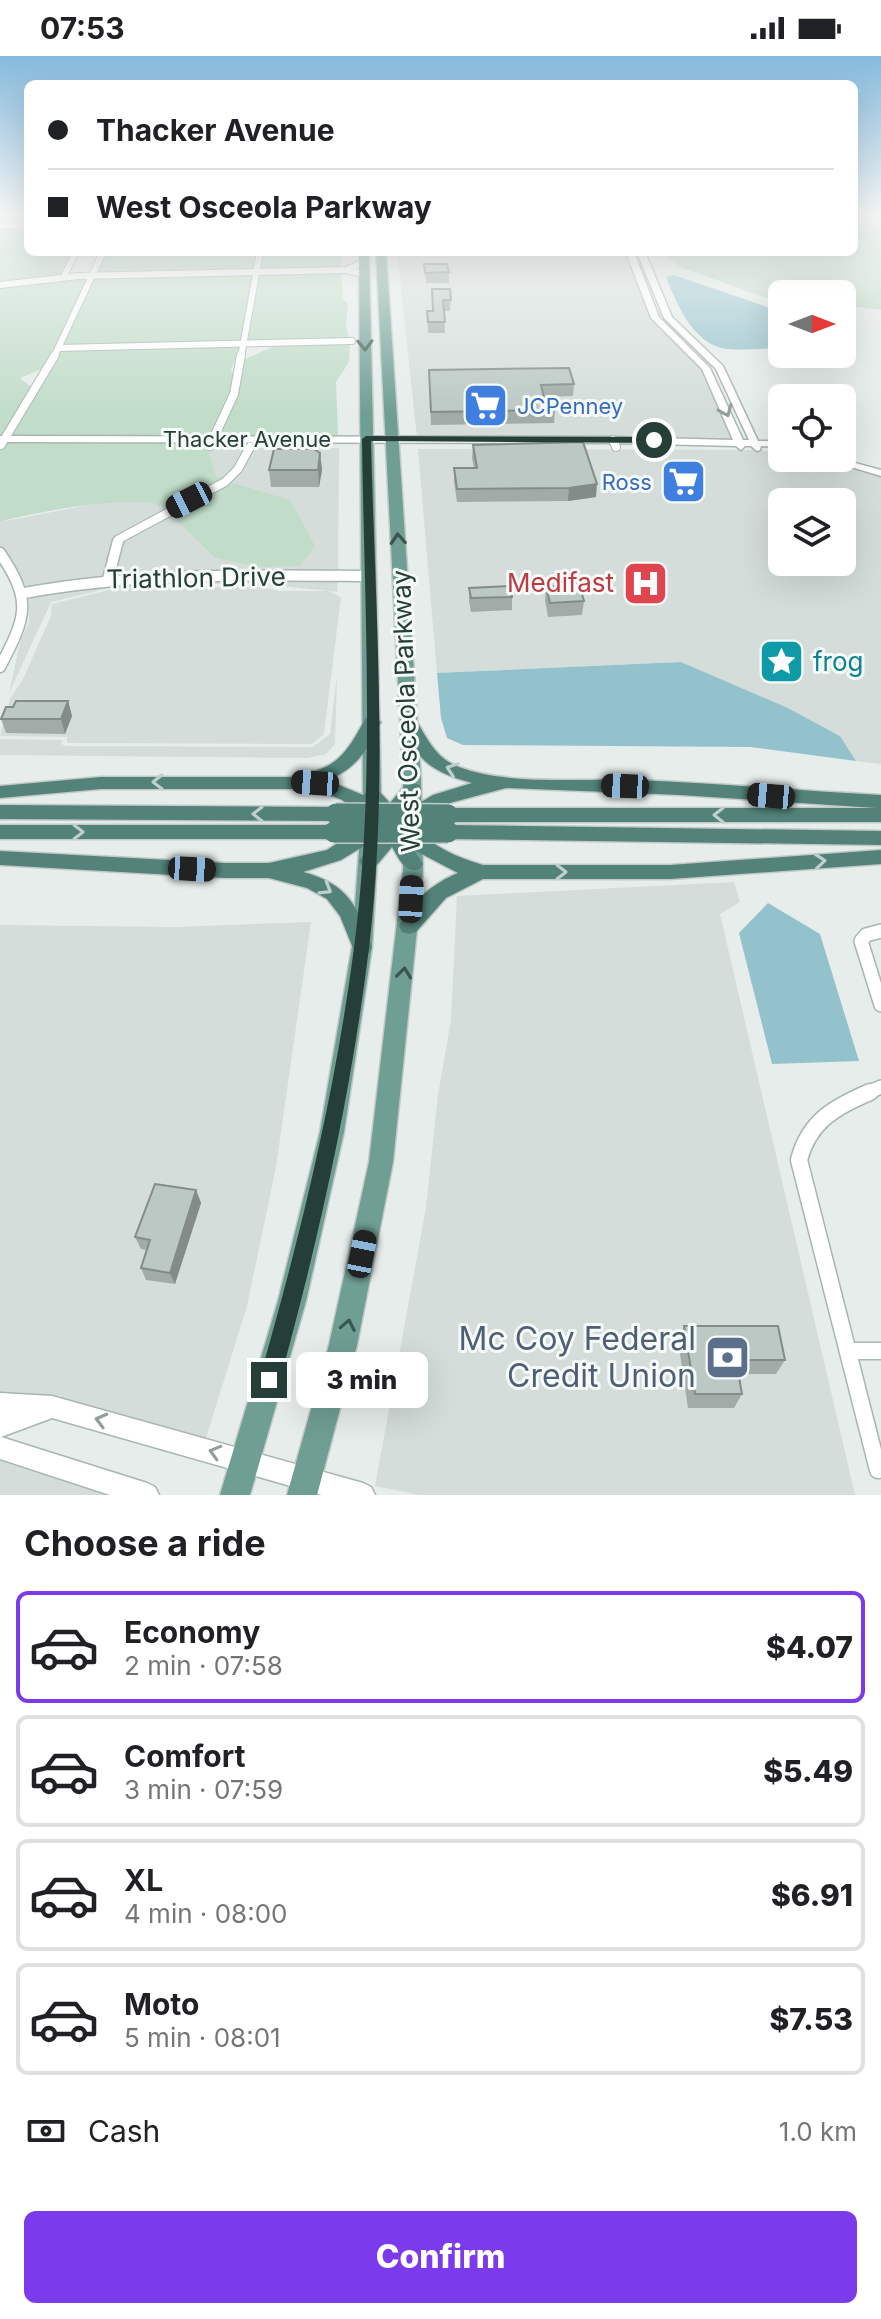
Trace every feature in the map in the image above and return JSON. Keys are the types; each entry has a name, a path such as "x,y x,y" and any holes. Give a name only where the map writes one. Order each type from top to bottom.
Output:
{"highway":[{"path":"0,792 101,783 292,781 318,777 344,766 361,747 372,722"},
{"path":"409,722 420,747 441,766 467,775 518,781 881,802"},
{"path":"292,781 330,787 386,818 412,841 457,866 483,872 697,871 881,857"},
{"path":"0,858 258,870 293,867 326,858 386,818 453,793 518,781"},
{"path":"386,818 412,789"},
{"path":"0,812 881,838"},
{"path":"448,824 881,815"},
{"path":"386,818 413,864"},
{"path":"0,832 335,823"},
{"path":"258,870 305,879 334,892 350,913 362,947"},
{"path":"409,926 427,902 448,884 483,872"}],"main road":[{"name":"West Osceola Parkway","path":"235,1495 292,1301 332,1132 362,947 369,861 386,818 372,722 364,280"},
{"name":"West Osceola Parkway","path":"383,280 412,789"},
{"name":"West Osceola Parkway","path":"304,1488 343,1345 381,1162 409,926 412,841"}],"street":[{"path":"0,285 34,280"},
{"path":"2,442 58,348 90,280"},
{"path":"212,442 234,394 255,280"},
{"path":"640,280 652,311 664,329 706,368 740,444"},
{"path":"652,280 665,311 678,330 720,368 756,445"},
{"path":"652,311 665,311"},
{"path":"58,348 352,341"},
{"path":"706,368 720,368"},
{"name":"Thacker Avenue","path":"2,442 768,445"},
{"name":"Thacker Avenue","path":"212,442 250,447 366,443"},
{"name":"Thacker Avenue","path":"756,445 768,447"},
{"path":"108,579 119,539 225,482 238,469 250,447"},
{"path":"856,460 876,468"},
{"path":"856,464 876,468"},
{"path":"0,553 24,593 24,622 0,667"},
{"name":"Triathlon Drive","path":"24,593 108,579 244,575 369,576"},
{"path":"881,931 866,935 861,941 881,1005"},
{"path":"878,1470 799,1160 809,1128 824,1113 881,1087"},
{"path":"848,1351 881,1351"},
{"path":"0,1404 52,1407 246,1461 304,1488 363,1495"},
{"path":"0,1426 52,1407"},
{"path":"0,1448 147,1495"}],"shaded area":[{"path":"400,280 637,280 648,311 661,330 702,369 734,439 417,437"},
{"path":"339,440 339,444 224,445 223,448 245,448 223,479 216,476 209,453 211,443"},
{"path":"254,448 339,448 338,574 115,576 119,548 124,539 169,513 215,558 259,567 241,486 230,482 242,470"},
{"path":"418,449 757,450 768,451 768,472 856,472 856,468 881,475 881,764 856,761 840,736 788,708 681,662 437,673"},
{"path":"115,500 159,504 165,509 115,538 109,548 105,577 28,589 0,548 0,522"},
{"path":"338,579 337,592 263,584 126,584 51,602 9,693 20,643 29,622 29,594 107,581"},
{"path":"125,586 262,587 279,591 328,591 341,597 324,734 312,744 67,743 67,737 0,736 10,699 23,679 51,616 52,604"},
{"path":"337,675 335,744 326,754 307,758 0,755 0,739 63,740 61,744 66,746 313,747 330,734"},
{"path":"734,882 740,902 720,914 855,1495 420,1495 375,1486 426,1208 438,1095 451,1020 457,896"},
{"path":"311,922 276,1167 247,1306 206,1438 61,1399 61,1395 0,1394 0,925 176,927"},
{"path":"0,1460 109,1495 0,1495"}],"green space":[{"path":"0,280 32,280 0,285"},
{"path":"86,280 44,368 20,378 32,388 0,437 0,287"},
{"path":"93,280 252,280 240,342 62,346"},
{"path":"258,280 342,280 343,299 348,304 346,324 349,339 248,342"},
{"path":"717,280 768,280 768,298"},
{"path":"856,280 881,280 881,310 856,307"},
{"path":"350,342 349,362 336,382 338,436 218,437 238,394 244,360 278,344"},
{"path":"239,345 231,371 234,373 230,394 209,437 10,437 61,349"},
{"path":"319,440 211,443 209,453 216,476 223,479 165,509 135,502 86,505 0,522 0,441"},
{"path":"230,482 290,500 315,546 300,566 259,567 215,558 169,513"}],"water":[{"path":"667,280 689,280 768,307 768,348 718,347 692,327"},
{"path":"681,662 788,708 840,736 856,761 750,747 463,745 447,738 441,718 437,673"},
{"path":"768,903 820,934 859,1061 772,1064 739,933"}],"building":[{"path":"432,289 450,289 451,300 443,300 445,322 428,322 427,311 433,311"},
{"name":"JCPenney","path":"569,368 574,384 541,385 545,402 553,402 555,410 431,412 429,370"},
{"path":"583,442 597,484 569,488 457,489 454,468 477,468 473,445"},
{"path":"274,449 314,449 320,453 318,470 269,470"},
{"path":"579,583 584,601 550,603 546,587"},
{"path":"510,586 512,597 471,598 469,588"},
{"path":"16,701 68,701 61,719 1,719 6,707 13,707"},
{"path":"155,1184 196,1190 170,1273 141,1268 150,1240 135,1237"},
{"name":"Mc Coy Federal Credit Union","path":"684,1326 778,1326 785,1360 736,1360 742,1394 695,1394"}],"place":[{"name":"JCPenney","path":"486,406"},
{"name":"Ross","path":"683,482"},
{"name":"Medifast","path":"645,583"},
{"name":"frog","path":"782,662"},
{"name":"Mc Coy Federal Credit Union","path":"727,1357"}],"route":[{"path":"269,1380 292,1301 332,1132 362,947 372,795 366,439 654,440"}]}
